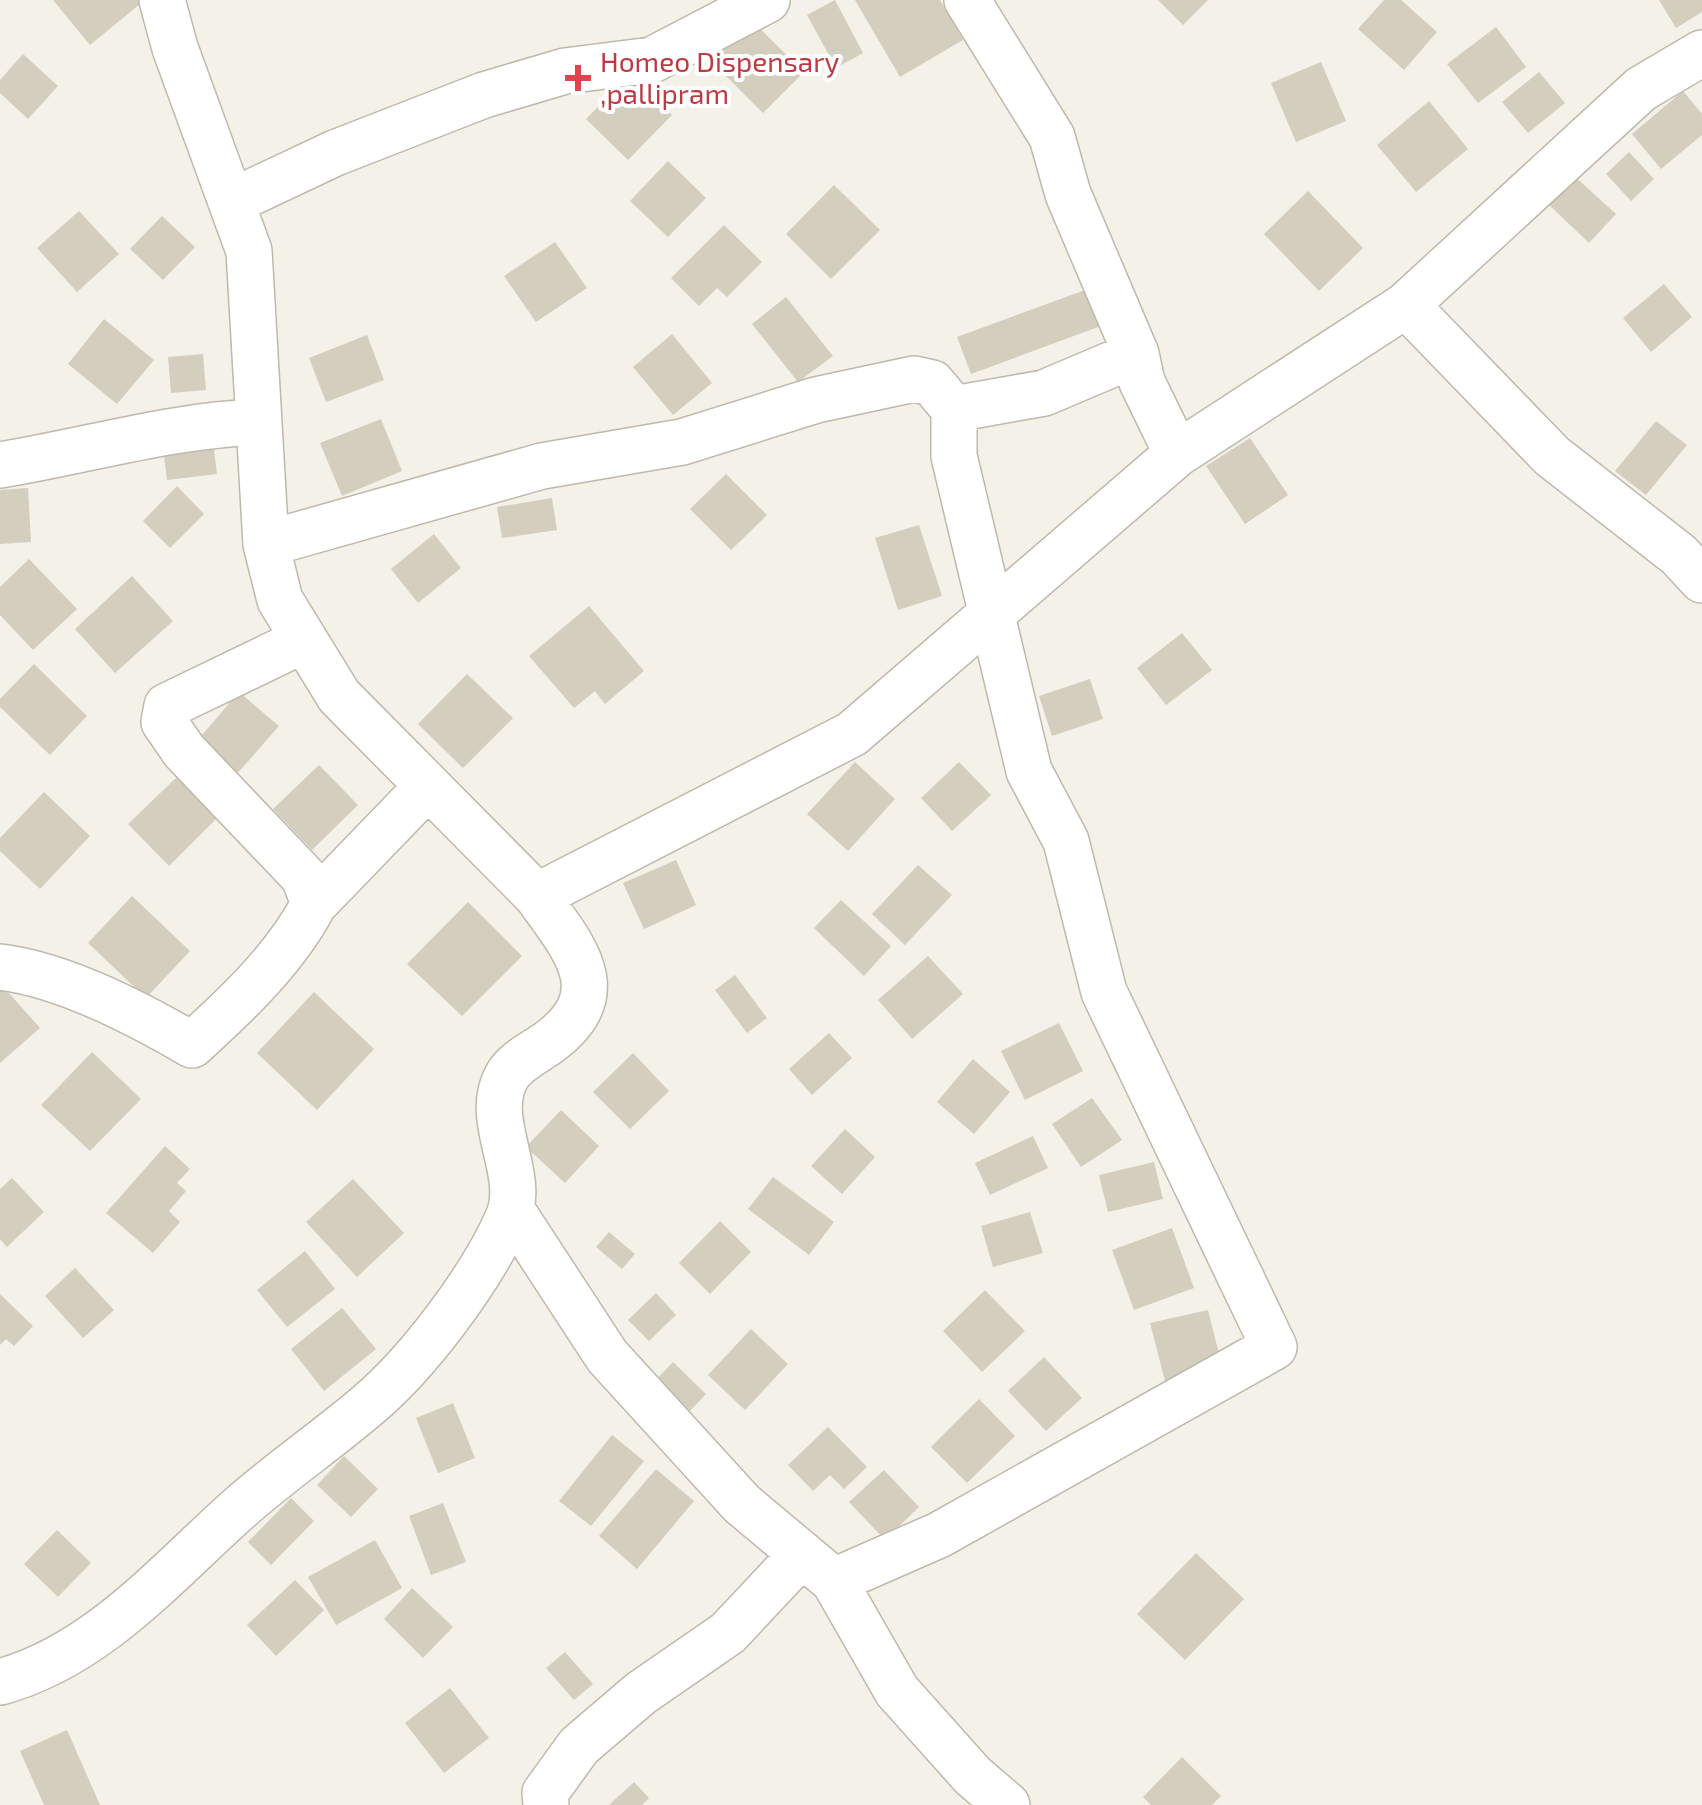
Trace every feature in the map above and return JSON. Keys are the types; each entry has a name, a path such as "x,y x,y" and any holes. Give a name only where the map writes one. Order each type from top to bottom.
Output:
{"street":[{"path":"0,1682 33,1673 121,1619 264,1486 370,1403 424,1347 462,1294 511,1209 514,1179 501,1103 506,1077 574,1020 586,987 574,942 538,896 338,696 280,600 266,544 249,251 175,48 162,0"},
{"path":"231,202 334,153 484,95 564,71 652,60 767,0"},
{"path":"968,0 1052,137 1068,194 1136,354 1142,382 1177,454"},
{"path":"538,896 852,734 1177,454 1406,305 1641,89 1702,53"},
{"path":"1406,305 1552,456 1679,555 1702,580"},
{"path":"954,410 1044,393 1136,354"},
{"path":"266,544 542,466 682,442 816,400 914,378 932,383 954,410 954,456 1029,772 1066,841 1104,992 1274,1347 939,1536 818,1568 641,1692 579,1746 545,1794 546,1805"},
{"path":"0,465 83,452 202,424 259,422"},
{"path":"304,640 167,706 164,722 184,752 304,877 314,904"},
{"path":"0,967 54,980 192,1044 263,974 298,933 314,904 427,787"},
{"path":"511,1209 607,1356 742,1504 818,1568 896,1692 973,1776 1007,1805"}],"building":[{"path":"53,0 145,0 90,45"},
{"path":"835,0 863,53 836,68 807,15"},
{"path":"855,0 940,0 963,40 900,77"},
{"path":"1158,0 1208,0 1183,25"},
{"path":"1384,0 1401,0 1437,32 1404,70 1358,29"},
{"path":"1659,0 1702,0 1702,12 1676,28"},
{"path":"752,21 804,72 763,113 712,62"},
{"path":"1496,27 1526,67 1478,103 1447,64"},
{"path":"23,54 58,86 28,119 0,93 0,80"},
{"path":"1321,62 1346,121 1296,142 1271,83"},
{"path":"1539,72 1565,103 1528,133 1502,102"},
{"path":"630,74 672,115 628,160 586,119"},
{"path":"1683,91 1702,114 1702,135 1661,169 1632,134"},
{"path":"1429,101 1468,149 1416,192 1377,145"},
{"path":"1629,152 1654,179 1631,201 1606,174"},
{"path":"668,161 706,198 668,237 630,201"},
{"path":"1573,175 1616,214 1589,243 1547,203"},
{"path":"834,185 880,230 831,279 786,234"},
{"path":"1308,191 1363,248 1319,291 1264,234"},
{"path":"79,211 119,254 77,292 37,248"},
{"path":"162,216 195,247 163,280 130,249"},
{"path":"724,225 762,262 727,297 717,288 699,306 671,278"},
{"path":"555,242 587,288 536,322 504,276"},
{"path":"1664,284 1692,317 1651,352 1623,318"},
{"path":"1096,286 1109,323 971,374 957,337"},
{"path":"786,297 833,356 798,382 752,324"},
{"path":"104,319 154,360 117,404 68,364"},
{"path":"672,334 712,383 673,415 633,367"},
{"path":"367,335 384,380 326,402 309,358"},
{"path":"203,354 206,390 171,393 168,357"},
{"path":"381,419 402,471 342,496 320,443"},
{"path":"1656,421 1687,445 1646,495 1615,471"},
{"path":"212,434 217,474 167,480 162,440"},
{"path":"1250,438 1288,495 1245,524 1206,466"},
{"path":"726,474 767,515 731,550 690,509"},
{"path":"177,486 204,514 170,548 143,521"},
{"path":"28,488 31,542 0,544 0,490"},
{"path":"552,498 557,530 502,538 497,507"},
{"path":"919,525 942,596 898,610 875,538"},
{"path":"434,534 461,568 418,603 391,569"},
{"path":"29,559 77,609 33,650 0,615 0,587"},
{"path":"132,576 173,621 115,673 75,629"},
{"path":"589,606 644,671 605,704 595,691 574,708 529,656"},
{"path":"1182,633 1212,670 1166,705 1137,668"},
{"path":"34,664 87,716 50,755 0,707 0,699"},
{"path":"467,674 513,718 463,768 418,724"},
{"path":"1090,679 1103,719 1052,736 1039,696"},
{"path":"239,692 279,726 236,775 196,742"},
{"path":"855,762 895,799 848,851 807,814"},
{"path":"959,762 991,795 952,831 921,798"},
{"path":"319,765 358,805 312,850 273,809"},
{"path":"181,773 221,814 169,866 128,824"},
{"path":"44,792 90,836 40,889 0,851 0,838"},
{"path":"676,860 696,905 644,929 623,883"},
{"path":"918,865 952,895 905,945 872,914"},
{"path":"132,896 190,951 146,998 88,943"},
{"path":"841,900 891,946 864,976 814,928"},
{"path":"468,902 522,956 462,1016 407,964"},
{"path":"928,956 963,994 912,1039 878,1000"},
{"path":"735,975 767,1018 747,1033 715,990"},
{"path":"0,983 40,1028 0,1063"},
{"path":"314,992 374,1049 317,1110 257,1053"},
{"path":"1059,1023 1083,1071 1025,1100 1001,1051"},
{"path":"829,1033 852,1058 812,1095 789,1069"},
{"path":"92,1052 141,1099 90,1151 41,1105"},
{"path":"633,1053 669,1091 630,1129 593,1092"},
{"path":"973,1059 1010,1092 974,1134 937,1102"},
{"path":"1092,1098 1122,1140 1081,1167 1052,1124"},
{"path":"561,1110 599,1146 565,1183 526,1147"},
{"path":"845,1129 875,1157 842,1194 811,1166"},
{"path":"1033,1136 1048,1168 990,1195 975,1163"},
{"path":"165,1146 190,1169 177,1183 186,1191 169,1211 180,1222 153,1253 106,1213"},
{"path":"1154,1162 1163,1199 1108,1212 1099,1175"},
{"path":"773,1177 834,1222 809,1255 748,1209"},
{"path":"12,1178 44,1212 7,1247 0,1239 0,1189"},
{"path":"353,1179 404,1233 357,1277 306,1222"},
{"path":"1030,1212 1043,1253 993,1267 981,1226"},
{"path":"720,1221 751,1252 710,1294 679,1263"},
{"path":"1172,1228 1194,1288 1134,1310 1112,1250"},
{"path":"609,1232 635,1254 622,1269 596,1247"},
{"path":"305,1251 335,1289 287,1327 257,1290"},
{"path":"75,1268 114,1310 83,1338 45,1296"},
{"path":"985,1290 1025,1331 982,1372 943,1331"},
{"path":"656,1293 676,1315 649,1341 628,1320"},
{"path":"0,1294 33,1326 14,1346 6,1339 0,1345"},
{"path":"342,1308 376,1349 324,1391 291,1349"},
{"path":"1208,1310 1223,1370 1166,1385 1150,1323"},
{"path":"751,1329 788,1364 745,1410 708,1375"},
{"path":"1044,1357 1082,1398 1046,1431 1008,1391"},
{"path":"673,1362 706,1394 688,1413 655,1381"},
{"path":"979,1399 1015,1436 967,1483 931,1447"},
{"path":"453,1403 475,1458 438,1473 416,1418"},
{"path":"828,1427 867,1467 844,1489 830,1475 813,1491 788,1465"},
{"path":"612,1435 644,1461 591,1526 559,1501"},
{"path":"344,1456 378,1489 351,1517 317,1485"},
{"path":"656,1469 694,1501 637,1569 599,1536"},
{"path":"884,1470 919,1507 885,1540 849,1502"},
{"path":"291,1498 314,1521 271,1565 248,1542"},
{"path":"443,1503 466,1562 431,1575 409,1516"},
{"path":"57,1530 91,1563 58,1597 24,1564"},
{"path":"375,1540 402,1588 336,1625 308,1577"},
{"path":"1196,1553 1244,1599 1185,1660 1137,1614"},
{"path":"295,1580 324,1610 276,1656 247,1625"},
{"path":"412,1588 453,1627 423,1658 384,1619"},
{"path":"565,1652 593,1684 574,1700 546,1668"},
{"path":"450,1688 489,1738 444,1773 405,1723"},
{"path":"67,1730 100,1805 44,1805 20,1751"},
{"path":"1182,1757 1221,1796 1212,1805 1151,1805 1143,1797"},
{"path":"634,1782 649,1798 642,1805 609,1805"}],"place":[{"name":"Homeo Dispensary ,pallipram","path":"578,78"}]}
